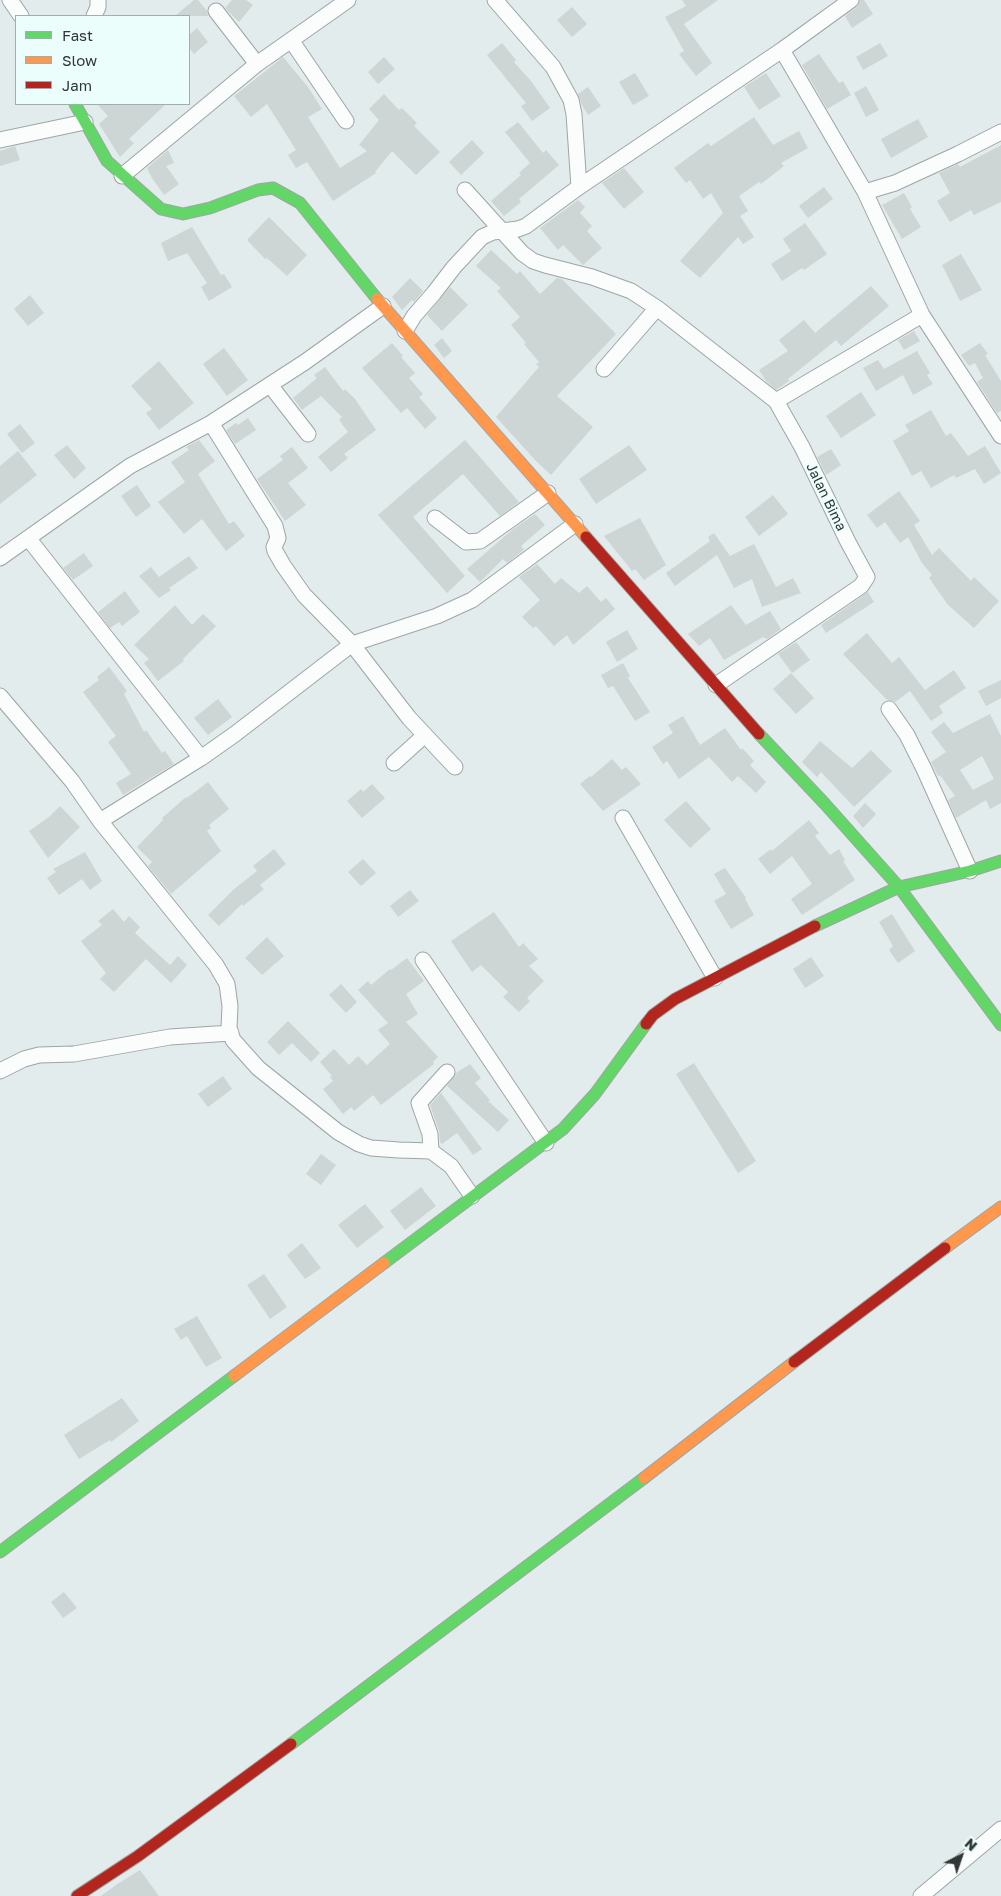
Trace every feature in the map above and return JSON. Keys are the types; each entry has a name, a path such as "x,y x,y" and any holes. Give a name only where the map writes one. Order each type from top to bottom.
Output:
{"street":[{"path":"10,0 20,15"},
{"path":"94,15 98,7 98,0"},
{"path":"122,176 257,64 348,0"},
{"path":"495,0 553,67 571,100 574,114 579,187"},
{"path":"405,331 414,316 454,266 482,236 526,226 579,187 782,50 844,2"},
{"path":"216,12 257,64"},
{"path":"291,40 346,121"},
{"path":"782,50 866,192 922,315 1001,435"},
{"path":"76,105 103,155 122,176 161,209 183,214 210,208 258,190 273,188 300,203 382,306 768,744 826,804 899,887 1001,1025"},
{"path":"0,140 85,122"},
{"path":"866,192 895,183 1001,132"},
{"path":"465,190 522,253 533,261 631,291 657,308 776,401 922,315"},
{"path":"1,556 130,466 211,423 341,337 382,306"},
{"path":"604,369 657,308"},
{"path":"270,384 308,434"},
{"name":"Jalan Bima","path":"716,685 861,586 868,578 848,542 802,447 776,401"},
{"path":"211,423 275,526 278,538 274,547 275,551 304,595 352,644 425,735 455,767"},
{"path":"434,518 466,542 480,541 548,493"},
{"path":"100,820 201,758 352,644 437,616 472,600 575,524"},
{"path":"28,538 201,758"},
{"path":"0,696 72,781 100,820 216,965 227,984 230,1006 229,1028 233,1040 258,1068 338,1132 359,1144 371,1148 431,1150 451,1166 472,1196"},
{"path":"890,708 907,735 924,769 970,871"},
{"path":"394,763 425,735"},
{"path":"623,818 715,978"},
{"path":"0,1552 472,1196 564,1129 595,1094 638,1032 653,1015 675,999 792,937 899,887 970,871 1001,861"},
{"path":"423,960 546,1143"},
{"path":"0,1071 24,1059 39,1055 74,1054 170,1037 231,1033"},
{"path":"431,1150 430,1134 419,1103 447,1072"},
{"path":"77,1896 138,1856 241,1782 640,1481 864,1308 1001,1207"},
{"path":"921,1896 1001,1829"}],"building":[{"path":"194,0 198,0 207,11 208,16 190,16 176,15"},
{"path":"232,0 246,0 253,5 239,22 225,8"},
{"path":"682,0 718,0 684,24 712,63 696,76 679,54 684,51 665,17 686,6"},
{"path":"860,0 864,0 873,14 852,28 845,16 857,7"},
{"path":"572,7 587,24 572,37 557,20"},
{"path":"197,28 208,42 194,54 190,49 190,34"},
{"path":"502,43 516,60 514,62 531,81 550,108 532,121 521,106 526,103 487,55"},
{"path":"880,43 888,56 863,70 856,57"},
{"path":"819,54 839,83 843,81 851,95 827,109 802,65"},
{"path":"283,57 308,87 322,109 308,117 340,168 367,151 359,145 379,120 369,109 384,94 399,110 402,108 417,123 414,126 440,152 416,175 392,151 376,173 333,201 307,162 296,168 288,155 296,150 267,104 251,117 234,96"},
{"path":"384,57 395,69 378,84 368,72"},
{"path":"635,73 649,96 633,105 619,82"},
{"path":"766,73 781,96 759,110 744,87"},
{"path":"866,86 879,110 866,117 854,93"},
{"path":"588,87 601,106 588,115 578,94"},
{"path":"98,105 165,105 129,139 134,143 120,157 99,124 108,116"},
{"path":"754,117 773,145 799,131 808,148 781,163 784,166 761,184 759,182 739,196 748,211 740,216 754,237 743,244 738,237 700,278 680,261 723,213 711,193 703,199 690,180 686,183 674,168 708,143 711,146"},
{"path":"918,119 928,137 891,158 881,139"},
{"path":"518,122 543,153 546,150 559,165 519,199 521,202 504,216 491,201 521,175 519,173 530,163 505,132"},
{"path":"472,140 484,153 461,175 449,162"},
{"path":"1001,145 1001,202 974,215 971,210 950,222 937,201 950,193 939,173 958,164 960,167"},
{"path":"15,146 20,160 0,166 0,151"},
{"path":"168,150 174,163 166,166 179,184 164,195 147,168"},
{"path":"624,168 644,192 624,209 602,183"},
{"path":"824,187 833,199 808,218 799,206"},
{"path":"904,193 912,207 910,209 921,227 902,239 882,205"},
{"path":"578,200 585,207 580,213 592,226 587,231 602,248 583,265 563,245 558,250 540,228"},
{"path":"269,217 307,255 287,276 267,258 265,259 247,240"},
{"path":"805,223 827,254 804,270 802,268 782,281 771,264 791,251 783,239"},
{"path":"192,227 221,275 224,274 232,287 209,301 201,287 207,283 187,253 168,261 161,243"},
{"path":"491,250 517,274 520,271 540,294 557,278 562,279 616,334 557,396 593,427 551,475 496,417 539,367 536,364 539,362 511,325 520,317 497,291 501,288 476,266"},
{"path":"961,254 982,290 960,301 942,265"},
{"path":"410,278 423,291 414,302 412,300 402,310 392,297"},
{"path":"871,286 889,306 841,346 836,340 776,390 766,381 759,370 788,351 779,340 804,320 815,333"},
{"path":"450,287 468,305 442,331 427,315"},
{"path":"30,295 44,313 28,326 14,309"},
{"path":"914,331 920,341 904,350 898,340"},
{"path":"442,338 452,351 444,358 434,345"},
{"path":"392,343 415,373 409,378 423,394 419,397 437,418 425,429 407,408 401,413 362,368"},
{"path":"980,343 988,354 985,355 1001,381 1001,411 997,413 977,382 983,378 975,363 969,366 961,355"},
{"path":"224,348 248,380 227,396 203,364"},
{"path":"917,351 930,373 927,375 933,384 913,395 903,375 876,391 863,368 878,360 884,369"},
{"path":"159,361 194,403 159,430 146,413 152,409 131,386"},
{"path":"325,367 343,391 345,389 355,399 376,430 344,454 348,458 331,472 318,457 348,432 339,420 342,417 321,396 302,410 293,398 317,378 314,375"},
{"path":"861,392 876,415 841,438 826,416"},
{"path":"931,410 946,436 951,433 968,456 985,446 1001,473 984,484 975,469 956,478 954,475 931,488 921,471 912,476 893,441 909,431 905,425"},
{"path":"248,418 256,430 235,444 226,430"},
{"path":"20,424 35,443 22,453 7,434"},
{"path":"199,440 215,461 198,474 229,524 234,521 245,536 226,551 202,519 184,534 158,502 185,482 171,462 189,450 186,447"},
{"path":"465,440 519,502 500,516 463,474 413,517 465,576 447,593 378,515"},
{"path":"67,445 86,468 74,479 54,455"},
{"path":"629,445 647,470 596,504 579,479"},
{"path":"292,447 308,468 288,483 306,505 285,521 257,479 283,460 280,456"},
{"path":"831,449 841,465 826,475 817,457"},
{"path":"18,451 37,475 0,504 0,466"},
{"path":"137,485 151,506 136,517 121,496"},
{"path":"899,491 920,521 914,525 932,555 939,548 971,581 974,577 999,601 974,628 948,605 929,578 932,575 922,563 908,537 900,543 885,522 877,528 867,515"},
{"path":"773,495 788,514 759,536 745,517"},
{"path":"535,514 545,525 521,546 524,550 507,563 503,559 480,582 467,569 512,530"},
{"path":"640,518 666,565 644,580 635,569 632,571 604,536"},
{"path":"714,533 730,556 754,544 776,587 793,578 801,593 762,607 752,579 734,588 717,555 675,586 666,573 710,541 708,537"},
{"path":"84,553 93,566 73,580 63,568"},
{"path":"189,556 198,568 169,588 171,590 159,598 139,576 151,567 159,577"},
{"path":"537,564 555,584 561,578 579,593 587,586 601,602 606,598 615,609 573,645 567,635 554,646 536,626 533,628 522,617 540,600 519,577"},
{"path":"125,591 140,612 122,626 119,622 110,628 98,612"},
{"path":"868,592 874,602 826,633 821,625"},
{"path":"175,605 192,625 203,614 216,626 183,659 184,661 158,681 144,663 149,659 134,645"},
{"path":"731,605 746,625 770,611 781,629 767,639 763,637 724,660 710,638 699,646 688,634"},
{"path":"627,630 638,649 617,662 606,642"},
{"path":"867,633 892,663 899,657 925,690 954,670 966,688 939,706 943,713 931,721 910,691 895,702 887,700 843,654"},
{"path":"796,642 810,660 792,673 778,654"},
{"path":"623,663 630,676 628,678 650,712 635,721 613,686 608,688 601,675"},
{"path":"109,667 127,691 124,694 144,732 146,730 162,753 165,751 174,764 123,795 116,783 131,774 108,742 116,736 83,692 99,680 97,677"},
{"path":"791,673 814,698 796,714 773,689"},
{"path":"1001,680 1001,698 986,706 978,691"},
{"path":"218,699 232,717 208,735 194,718"},
{"path":"990,714 1001,736 1001,803 990,809 986,800 956,818 948,800 955,796 940,775 938,776 931,762 946,752 931,732 944,722 953,733","holes":["982,756 994,779 973,790 960,770"]},
{"path":"683,716 700,745 725,728 741,750 742,748 754,761 750,765 766,782 756,793 738,776 732,782 709,757 679,779 667,761 663,764 652,747 673,733 668,725"},
{"path":"820,741 852,768 871,750 892,771 854,807 821,772 817,777 802,762"},
{"path":"612,759 622,770 626,767 641,784 603,811 580,784"},
{"path":"208,782 229,809 209,825 211,828 207,831 221,851 171,894 148,866 152,862 137,847 163,820 162,818 186,797"},
{"path":"372,784 385,798 362,818 347,801 361,789 363,792"},
{"path":"686,801 711,829 690,848 664,820"},
{"path":"865,803 876,814 863,828 853,816"},
{"path":"60,806 80,827 48,858 29,831 49,817"},
{"path":"809,820 819,833 815,836 830,855 839,849 845,860 843,861 855,880 802,915 791,899 812,884 792,856 770,874 758,859 771,849 772,851"},
{"path":"274,849 286,864 260,885 264,889 243,906 242,904 219,926 208,915 233,890 257,871 253,866"},
{"path":"85,852 102,881 90,890 82,879 59,895 47,878 56,872 53,869"},
{"path":"363,859 376,873 361,886 348,872"},
{"path":"725,868 746,898 754,915 731,929 714,901 726,894 714,874"},
{"path":"410,890 419,901 398,917 390,906"},
{"path":"113,909 124,922 129,916 140,927 135,933 170,965 178,956 187,965 171,983 146,959 114,992 100,979 106,973 81,941 102,925 98,921"},
{"path":"494,912 519,947 523,943 538,959 529,966 544,981 527,998 530,1001 519,1012 503,997 508,992 481,965 472,972 451,941"},
{"path":"892,914 915,951 898,963 889,950 893,946 879,922"},
{"path":"267,937 284,956 262,975 245,958"},
{"path":"811,957 824,976 805,988 793,969"},
{"path":"407,958 424,981 406,994 418,1014 406,1022 438,1057 433,1062 434,1064 381,1105 373,1095 354,1111 351,1107 343,1114 323,1089 333,1081 330,1077 332,1076 320,1062 334,1049 349,1065 358,1056 367,1065 390,1044 378,1030 388,1023 358,990 368,981 371,985"},
{"path":"341,984 357,1002 346,1013 329,995"},
{"path":"288,1021 320,1053 311,1062 292,1043 279,1055 267,1042"},
{"path":"694,1063 756,1161 738,1173 676,1074"},
{"path":"470,1064 481,1078 475,1083 490,1100 488,1101 509,1120 498,1132 447,1086 456,1073"},
{"path":"223,1076 232,1089 208,1107 198,1094"},
{"path":"441,1093 482,1149 473,1155 457,1133 442,1144 440,1142 439,1131 430,1105"},
{"path":"321,1154 336,1165 321,1185 306,1174"},
{"path":"421,1187 436,1206 405,1230 390,1211"},
{"path":"365,1204 384,1227 357,1248 338,1225"},
{"path":"302,1243 321,1268 305,1279 287,1255"},
{"path":"264,1274 287,1307 270,1319 247,1285"},
{"path":"197,1316 222,1358 206,1367 187,1336 181,1340 174,1329"},
{"path":"122,1398 139,1421 111,1442 110,1440 79,1459 64,1435"},
{"path":"64,1592 77,1608 63,1618 51,1602"},
{"path":"140,1870 159,1896 101,1896 116,1885"}],"traffic: fast":[{"path":"76,105 107,161 161,209 183,214 210,208 258,190 273,188 300,203 377,299"},
{"path":"759,734 899,887 1001,1025"},
{"path":"815,926 899,887 970,871 1001,861"},
{"path":"384,1263 563,1129 595,1094 646,1024"},
{"path":"0,1552 234,1376"},
{"path":"291,1744 644,1478"}],"traffic: slow":[{"path":"377,299 586,537"},
{"path":"945,1248 1001,1207"},
{"path":"234,1376 384,1263"},
{"path":"644,1478 794,1362"}],"traffic: jam":[{"path":"586,537 759,734"},
{"path":"646,1024 653,1015 675,999 815,926"},
{"path":"794,1362 945,1248"},
{"path":"77,1896 138,1856 291,1744"}]}
